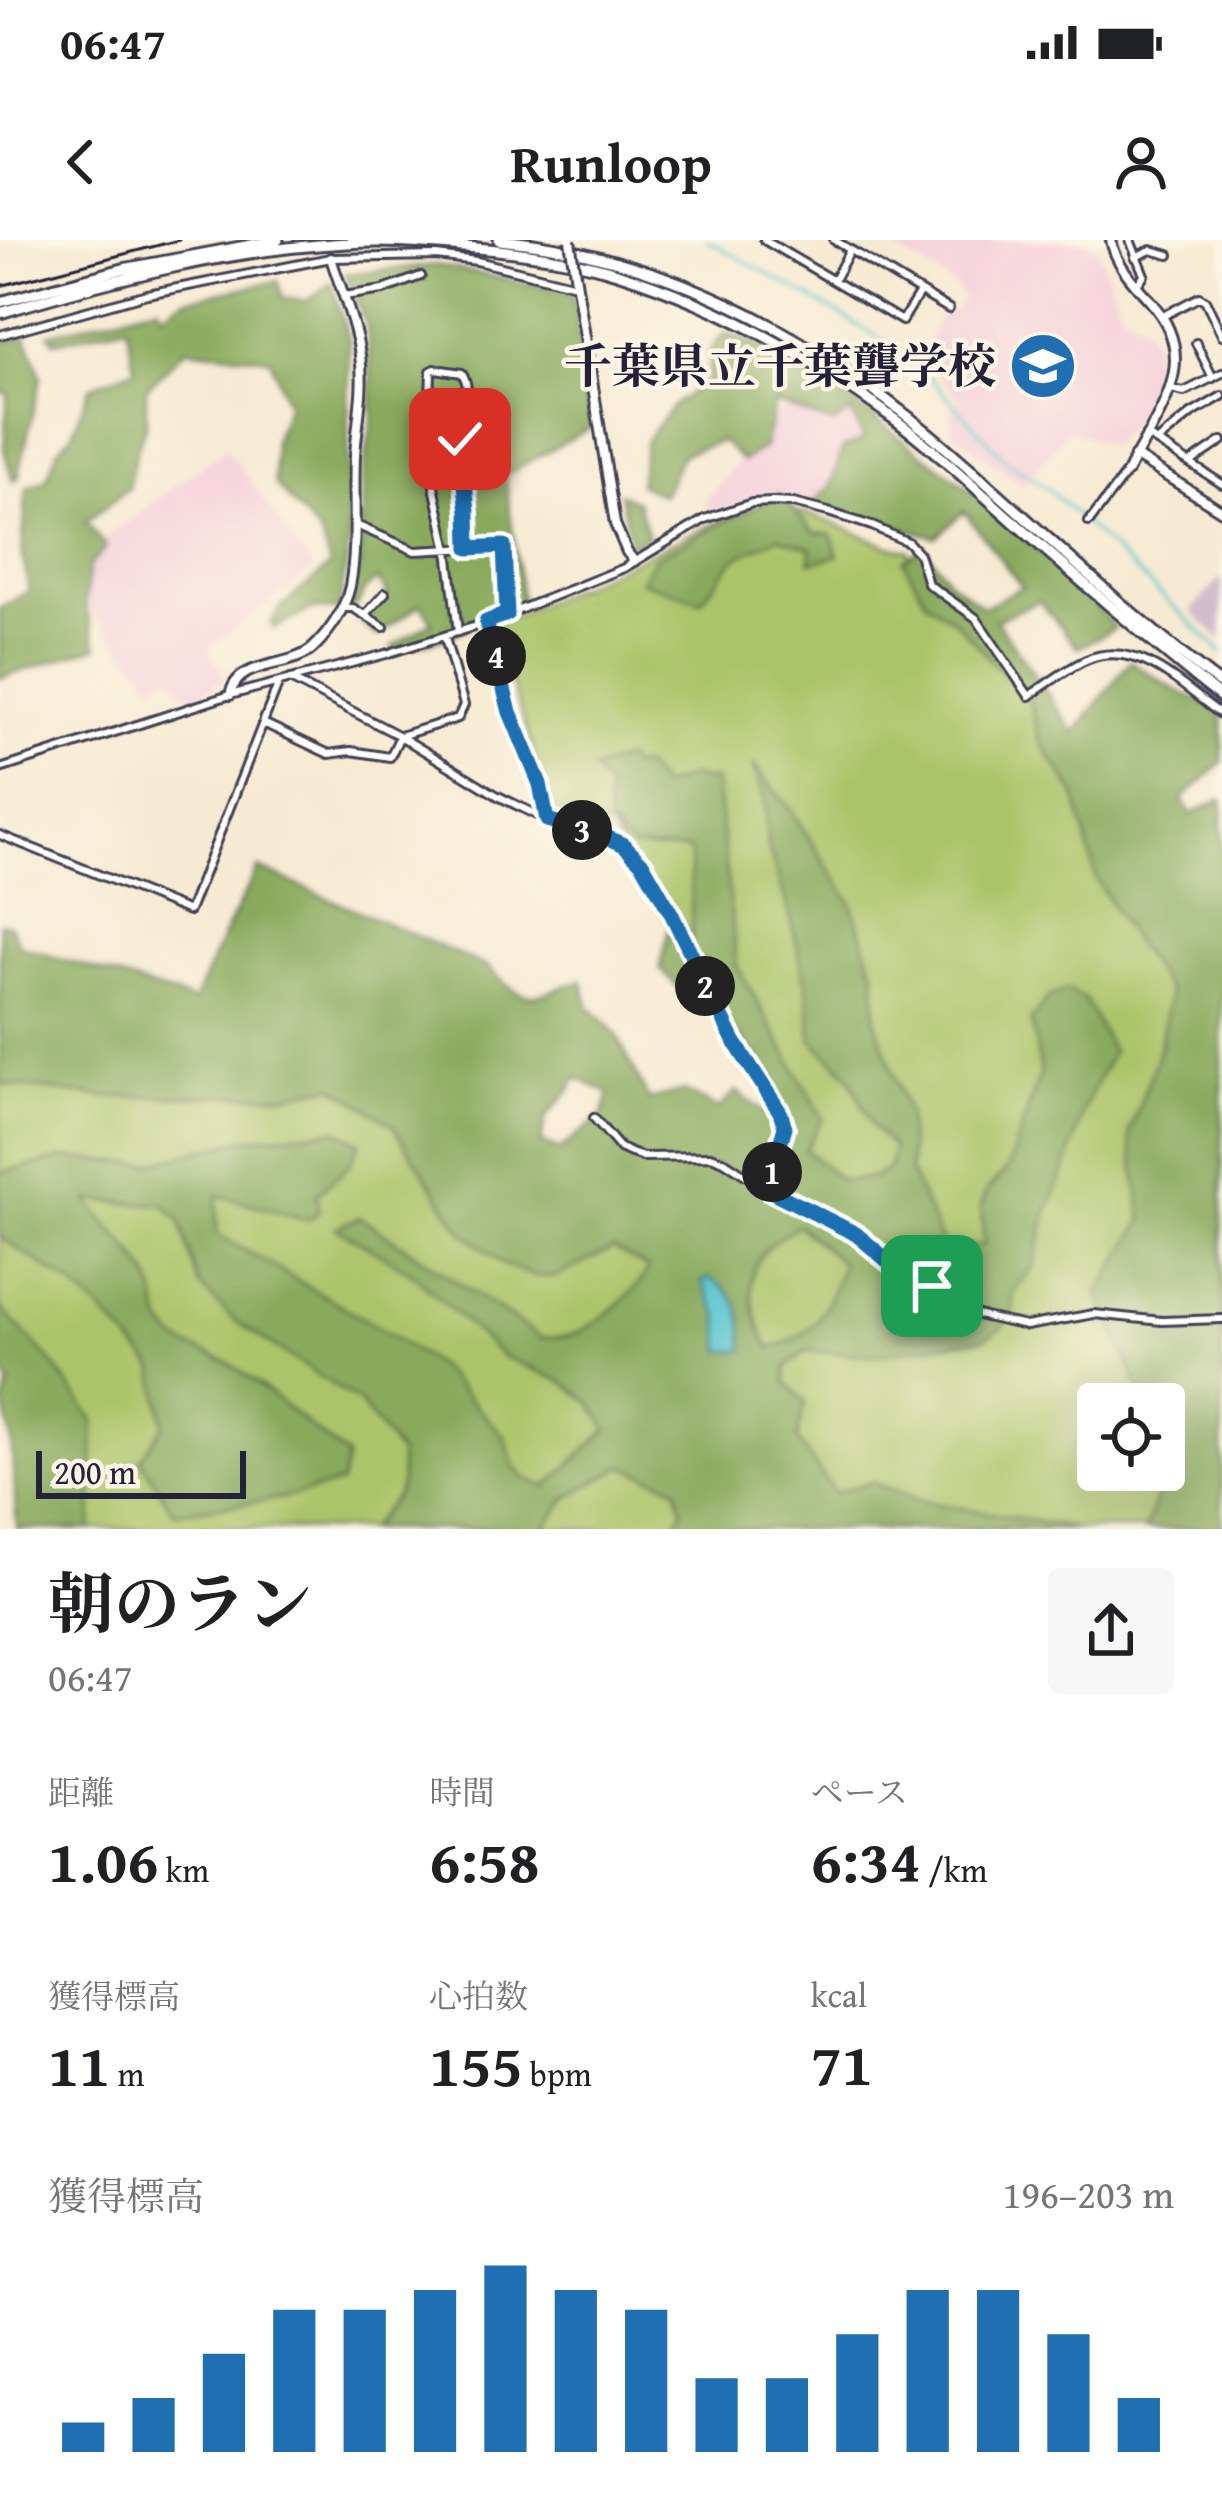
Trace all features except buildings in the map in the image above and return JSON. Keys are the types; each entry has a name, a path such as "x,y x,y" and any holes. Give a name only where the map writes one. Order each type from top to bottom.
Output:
{"main road":[{"path":"0,302 123,269 278,240"},
{"path":"499,240 578,251 672,279 811,349 930,434 1153,631 1222,685"},
{"path":"0,313 198,263 346,243 486,249 616,272 726,314 840,380 959,472 1147,640 1222,698"}],"street":[{"path":"570,240 615,524 634,561"},
{"path":"764,240 902,321 920,292"},
{"path":"834,240 950,310"},
{"path":"1089,522 1128,471 1176,370 1176,350 1163,316 1120,264 1111,240"},
{"path":"1130,240 1144,275 1136,286"},
{"path":"1135,257 1152,245 1168,255"},
{"path":"833,280 850,250"},
{"path":"0,335 147,294 331,258 436,256 575,279"},
{"path":"230,695 238,677 298,659 311,650 343,608 350,587 362,374 356,334 331,258"},
{"path":"344,296 383,290 421,276"},
{"path":"1163,316 1199,297 1222,335"},
{"path":"1196,343 1213,378"},
{"path":"458,632 448,550 428,459 430,371 435,369 462,373 467,380 460,439 469,548"},
{"path":"1170,388 1184,392 1222,373"},
{"path":"1158,441 1222,396"},
{"path":"1146,435 1221,483"},
{"path":"1191,462 1222,441"},
{"path":"1135,456 1222,511"},
{"path":"0,769 230,695 458,632 624,568 705,519 752,503 793,502 908,542 920,554 928,584 976,618 1028,696 1084,661 1123,654 1149,663 1222,716"},
{"path":"353,524 415,551 507,546 507,614"},
{"path":"366,614 385,593"},
{"path":"343,608 366,614 384,627"},
{"path":"486,622 510,712 540,784 547,820"},
{"path":"263,724 335,754 351,751 390,757 400,736 458,718 464,705 445,636"},
{"path":"290,679 400,736 498,796 547,820 624,845 643,864 734,1041 780,1112 785,1127 767,1189"},
{"path":"0,835 189,911 279,682"},
{"path":"594,1118 620,1148 631,1153 711,1156 736,1168 856,1234 895,1267 969,1312 1026,1326 1094,1314 1162,1322 1222,1318"}],"shaded area":[{"name":"千葉県立千葉聾学校","path":"893,240 955,244 958,240 1079,240 1098,248 1121,311 1143,323 1152,338 1156,376 1133,421 1110,446 1069,430 1023,486 952,431 951,412 958,400 922,356 940,315 953,312 963,300 957,288 899,251"},
{"path":"798,393 843,409 863,430 830,485 811,503 751,500 710,514 706,499"},
{"path":"226,448 314,569 207,650 225,677 192,700 170,676 153,684 59,573"},
{"path":"1222,577 1222,640 1191,611"}],"green space":[{"path":"436,265 573,292 590,428 505,475 522,602 450,636 398,651 392,647 432,622 421,604 376,636 361,622 388,594 378,579 365,589 356,607 348,605 361,561 362,479 373,416 367,327 345,274"},
{"path":"278,281 283,298 307,301 332,283 349,342 350,539 339,610 312,609 274,629 271,623 282,606 330,566 321,536 275,484 274,441 288,404 270,358 186,349 146,389 146,424 128,488 86,522 106,548 89,566 85,605 97,647 0,678 0,608 29,591 22,551 27,488 47,479 58,450 73,433 90,387 135,369 127,325 55,342 49,334 159,305 162,314 183,300"},
{"path":"726,332 785,357 974,493 1087,595 1115,628 1078,648 1039,601 996,620 1075,733 1130,661 1222,711 1222,763 1182,799 1191,814 1222,799 1222,1529 1145,1529 1159,1491 1185,1491 1185,1383 1138,1383 1098,1294 1143,1220 1129,1133 1160,1049 1169,992 1096,879 1075,793 1041,743 1030,702 955,621 927,602 903,560 924,547 951,583 983,607 1022,587 964,511 936,537 813,504 831,485 843,448 864,439 851,412 833,424 775,403 764,447 743,461 721,441 682,454 663,495 639,484 646,440 674,405 708,380 710,351"},
{"path":"26,336 41,376 18,478 13,481 4,449 8,393 0,392 0,342"},
{"path":"620,494 637,501 648,536 631,546"},
{"path":"779,494 814,532 831,534 838,556 810,562 811,548 778,537 734,559 701,601 641,581 654,558"},
{"path":"809,514 908,550 918,578 968,617 1078,764 1177,996 1164,1025 1139,1138 1161,1383 1077,1383 1077,1491 1182,1491 1161,1529 57,1529 0,1328 0,1077 350,1078 498,1172 792,1124 610,828 553,810 492,626 732,515"},
{"path":"625,759 632,767 642,765 662,787 690,777 716,781 737,966 823,1118 805,1150 842,1181 873,1178 889,1168 893,1148 873,1127 849,1076 812,1039 808,992 767,844 765,801 753,765 791,810 851,902 875,974 876,1023 908,1114 910,1171 945,1249 984,1245 981,1206 987,1191 1008,1168 1041,1072 1031,1020 1050,996 1068,990 1085,999 1112,1052 1085,1106 1047,1213 1034,1267 1013,1292 1013,1311 1002,1328 985,1338 873,1355 806,1351 786,1368 786,1382 805,1402 797,1439 834,1493 872,1482 916,1500 1079,1529 673,1529 683,1510 676,1487 623,1466 567,1498 543,1529 369,1529 397,1494 399,1453 359,1402 234,1320 199,1285 180,1220 164,1205 88,1200 141,1264 154,1288 161,1319 174,1337 232,1365 347,1456 341,1483 283,1498 174,1513 140,1459 164,1425 154,1367 72,1285 0,1237 0,1173 63,1158 148,1164 248,1138 336,1130 360,1142 351,1163 317,1194 319,1211 309,1220 217,1195 217,1234 438,1366 505,1437 514,1466 525,1478 546,1487 608,1429 589,1401 563,1382 502,1356 408,1270 336,1228 360,1217 541,1338 572,1335 592,1324 627,1297 648,1268 613,1249 555,1277 534,1276 504,1265 461,1230 392,1124 334,1086 285,1095 105,1097 0,1084 0,923 10,925 20,946 194,1001 258,868 488,967 522,994 541,994 582,980 590,1008 615,1032 649,1100 685,1091 719,1109 736,1091 766,1114 775,1076 712,1005 685,994 660,969 676,916 692,938 690,850 632,848 610,823 608,789 593,770","holes":["576,1078 609,1093 603,1115 560,1150 541,1142 546,1117","798,1225 842,1263 819,1317 799,1336 770,1348 754,1308 753,1274 763,1252"]},
{"path":"0,1307 51,1361 94,1420 91,1529 17,1529 4,1402 10,1383 0,1372"}],"water":[{"path":"709,1278 739,1308 744,1351 722,1351 719,1315 702,1282"}],"waterway":[{"path":"707,240 917,364 1006,460 1048,489 1222,652"}],"railway":[{"path":"0,286 179,240"}],"place":[{"name":"千葉県立千葉聾学校","path":"1043,366"}],"route":[{"path":"460,439 469,548 504,546 507,614 486,622 510,712 540,784 547,820 611,839 643,864 734,1041 780,1112 785,1127 767,1189 856,1234 895,1267 932,1286"}]}
